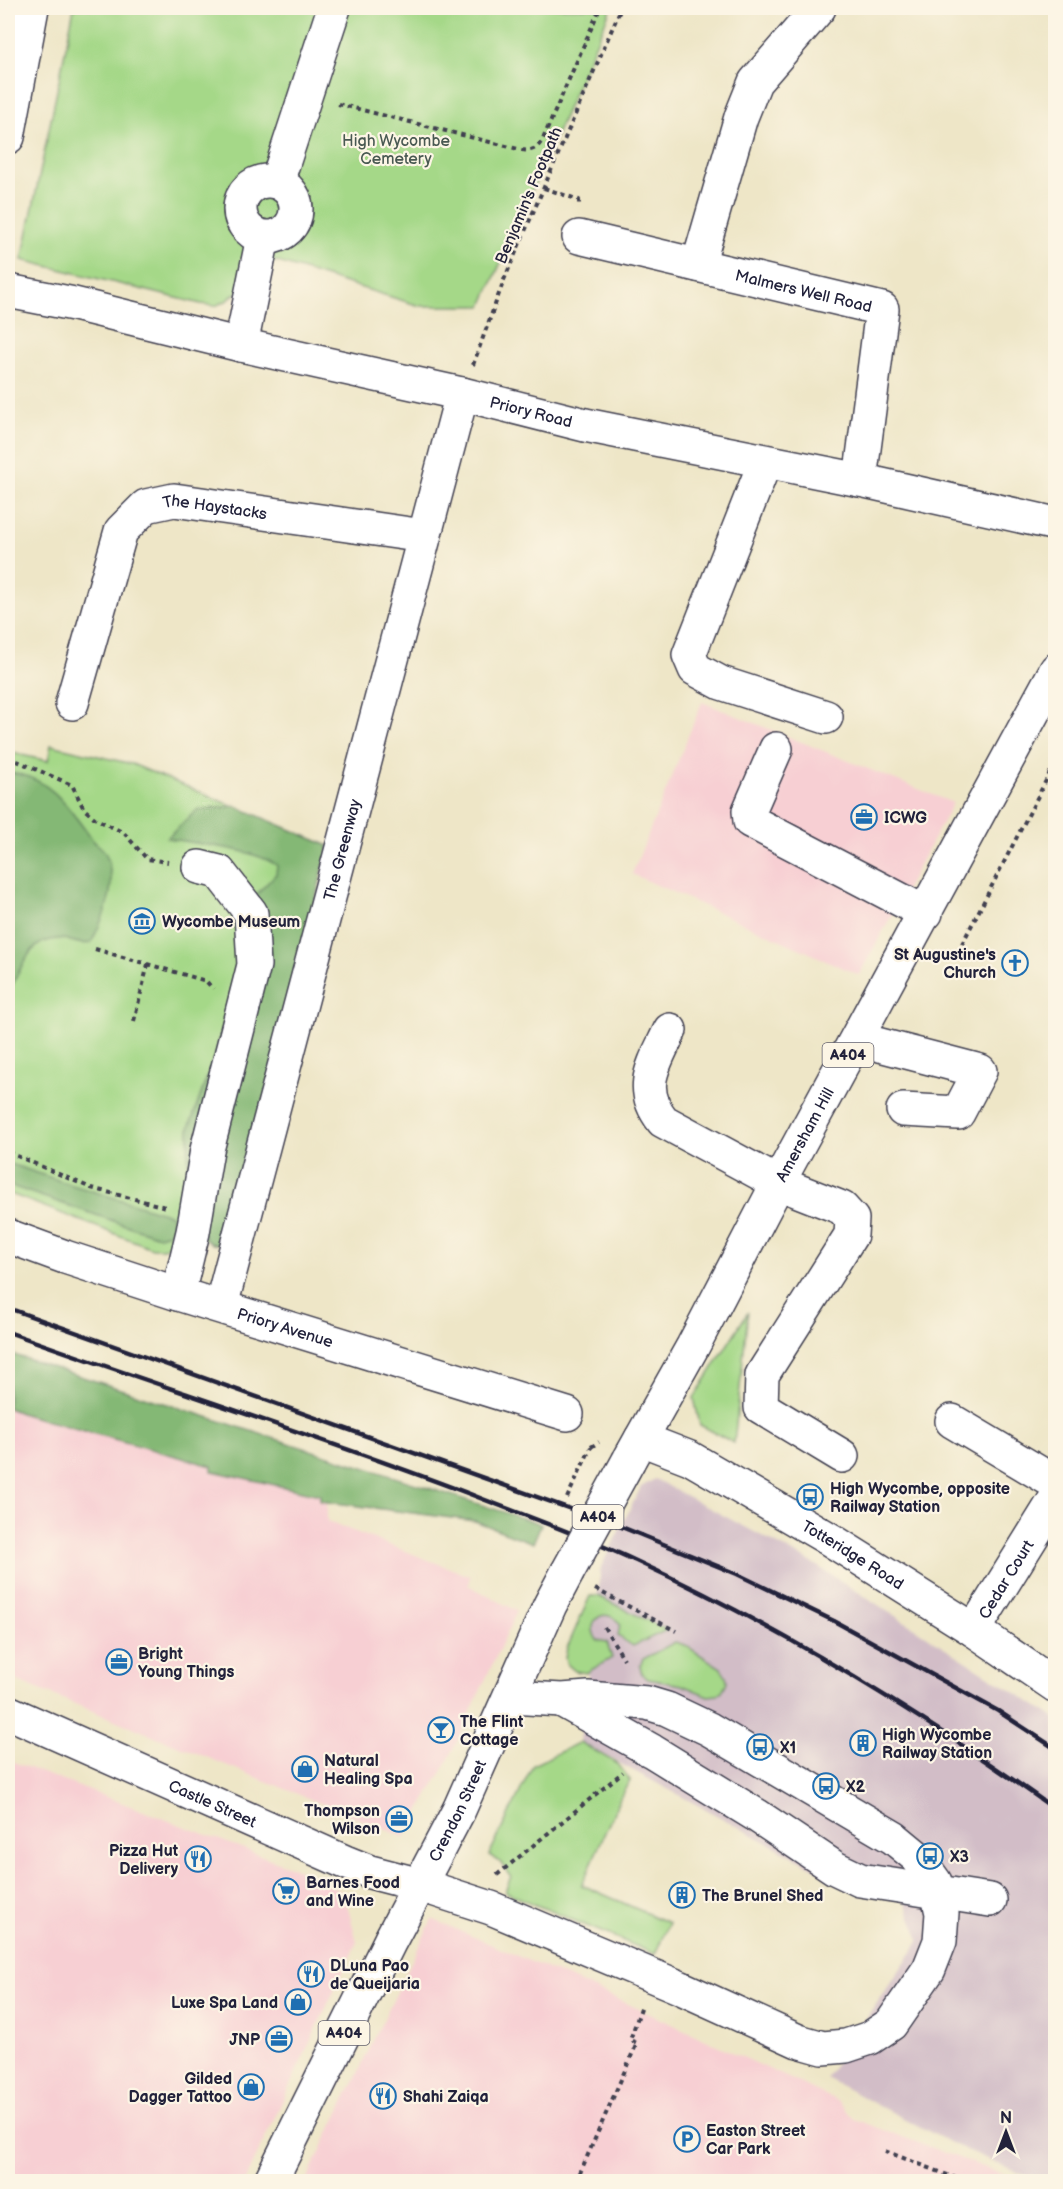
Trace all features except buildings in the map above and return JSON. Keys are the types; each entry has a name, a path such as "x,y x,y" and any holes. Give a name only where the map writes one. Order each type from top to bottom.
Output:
{"street":[{"path":"8,137 32,8"},
{"path":"241,345 263,237 250,231 243,222 240,211 241,201 246,191 255,184 266,181 277,182 334,8"},
{"path":"698,265 741,117 755,82 819,8"},
{"name":"Malmers Well Road","path":"579,237 882,309 860,480"},
{"name":"Priory Road","path":"8,291 65,302 241,345 462,394 585,425 860,480 1056,525"},
{"name":"The Greenway","path":"221,1306 462,394"},
{"path":"765,462 689,655 694,669 721,683 826,717"},
{"name":"The Haystacks","path":"72,703 121,531 146,506 174,500 424,536"},
{"name":"Amersham Hill","path":"635,1450 1056,670"},
{"path":"776,749 749,811 750,822 926,913"},
{"path":"178,1294 196,1214 207,1150 254,964 251,913 219,872 199,867"},
{"path":"670,1030 649,1075 649,1091 654,1110 663,1121 778,1183 842,1208 852,1219 852,1235 762,1375 761,1407 842,1456"},
{"path":"856,1039 980,1071 958,1113 903,1110"},
{"name":"Priory Avenue","path":"8,1236 178,1294 567,1414"},
{"path":"952,1421 1056,1483"},
{"name":"Crendon Street","path":"270,2181 390,1941 459,1810 550,1605 635,1450"},
{"name":"Totteridge Road","path":"635,1450 690,1458 831,1540 974,1630 1056,1686"},
{"name":"Cedar Court","path":"974,1630 1056,1498"},
{"name":"Castle Street","path":"8,1712 345,1862 370,1872 491,1908 680,1987 798,2041 823,2048 846,2046 870,2038 891,2024 929,1969 940,1941 942,1913 935,1882 917,1857 894,1838 709,1729 667,1709 647,1703 588,1698 562,1700 510,1697"},
{"path":"562,1700 652,1751 756,1815 835,1868 860,1880 990,1900"}],"path":[{"path":"305,96 522,150 535,149 543,139 600,8"},
{"name":"Benjamin's Footpath","path":"462,394 504,280 621,8"},
{"path":"8,757 72,785 84,809 96,819 124,833 147,859 199,867"},
{"path":"8,768 14,759"},
{"path":"962,944 1056,761"},
{"path":"95,949 206,981 215,992"},
{"path":"134,1021 148,964"},
{"path":"8,1152 91,1188 196,1214"},
{"path":"595,1589 676,1631"},
{"path":"604,1627 624,1659"},
{"path":"496,1876 626,1770"},
{"path":"576,2181 637,2043 630,2040 643,2002"},
{"path":"885,2151 966,2181"}],"shaded area":[{"path":"702,702 953,803 859,975 632,874"},
{"path":"8,1408 213,1466 212,1471 321,1495 320,1501 327,1501 327,1521 470,1576 468,1585 517,1611 448,1761 404,1837 8,1677"},
{"path":"655,1479 814,1564 1055,1718 1055,2181 1038,2181 953,2144 826,2078 920,1940 905,1901 839,1881 580,1742 601,1567 641,1487"},
{"path":"8,1760 294,1868 344,1893 357,1942 245,2181 8,2181"},
{"path":"432,1919 613,1997 838,2101 854,2119 1021,2181 306,2181"}],"green space":[{"name":"High Wycombe Cemetery","path":"74,8 611,8 482,306 420,306 275,261 226,301 215,306 22,260"},
{"path":"51,745 132,764 329,846 228,1241 214,1244 206,1240 152,1248 8,1193 8,752 48,761"},
{"path":"8,773 35,780 57,795 92,840 106,854 111,886 108,903 91,943 82,944 60,939 40,944 26,958 8,993"},
{"path":"235,806 329,846 228,1241 214,1244 206,1240 187,1194 189,1128 216,1052 256,895 276,874 277,865 237,850 167,838 197,810"},
{"path":"8,1163 171,1215 173,1227 169,1233 159,1236 8,1185"},
{"path":"748,1312 734,1443 700,1425 694,1398"},
{"path":"8,1353 541,1524 533,1543 475,1521 320,1501 320,1495 212,1471 212,1466 23,1414 8,1408"},
{"path":"590,1596 598,1596 667,1630 633,1646 618,1636 620,1624 614,1618 603,1615 598,1617 593,1626 594,1633 597,1640 607,1642 612,1658 586,1673 575,1671 567,1664 565,1658 567,1648"},
{"path":"675,1642 685,1645 721,1668 727,1682 718,1695 708,1696 682,1685 648,1679 642,1674 640,1666 643,1659"},
{"path":"580,1742 618,1764 630,1780 582,1885 669,1923 655,1954 505,1892 511,1876 499,1861 489,1855 533,1765"}],"railway":[{"path":"8,1308 624,1528 737,1574 834,1621 998,1711 1056,1749"},
{"path":"8,1332 363,1455 539,1520 617,1552 745,1615 852,1675 904,1707 1056,1810"}],"place":[{"name":"ICWG","path":"864,817"},
{"name":"Wycombe Museum","path":"142,921"},
{"name":"St Augustine's Church","path":"1015,963"},
{"name":"High Wycombe, opposite Railway Station","path":"810,1497"},
{"name":"Bright Young Things","path":"119,1662"},
{"name":"The Flint Cottage","path":"441,1730"},
{"name":"High Wycombe Railway Station","path":"863,1743"},
{"name":"X1","path":"760,1747"},
{"name":"Natural Healing Spa","path":"305,1769"},
{"name":"X2","path":"826,1786"},
{"name":"Thompson Wilson","path":"399,1819"},
{"name":"X3","path":"930,1856"},
{"name":"Pizza Hut Delivery","path":"198,1859"},
{"name":"Barnes Food and Wine","path":"286,1891"},
{"name":"The Brunel Shed","path":"682,1895"},
{"name":"DLuna Pao de Queijaria","path":"311,1974"},
{"name":"Luxe Spa Land","path":"298,2002"},
{"name":"JNP","path":"279,2039"},
{"name":"Gilded Dagger Tattoo","path":"251,2087"},
{"name":"Shahi Zaiqa","path":"383,2096"},
{"name":"Easton Street Car Park","path":"687,2139"}]}
